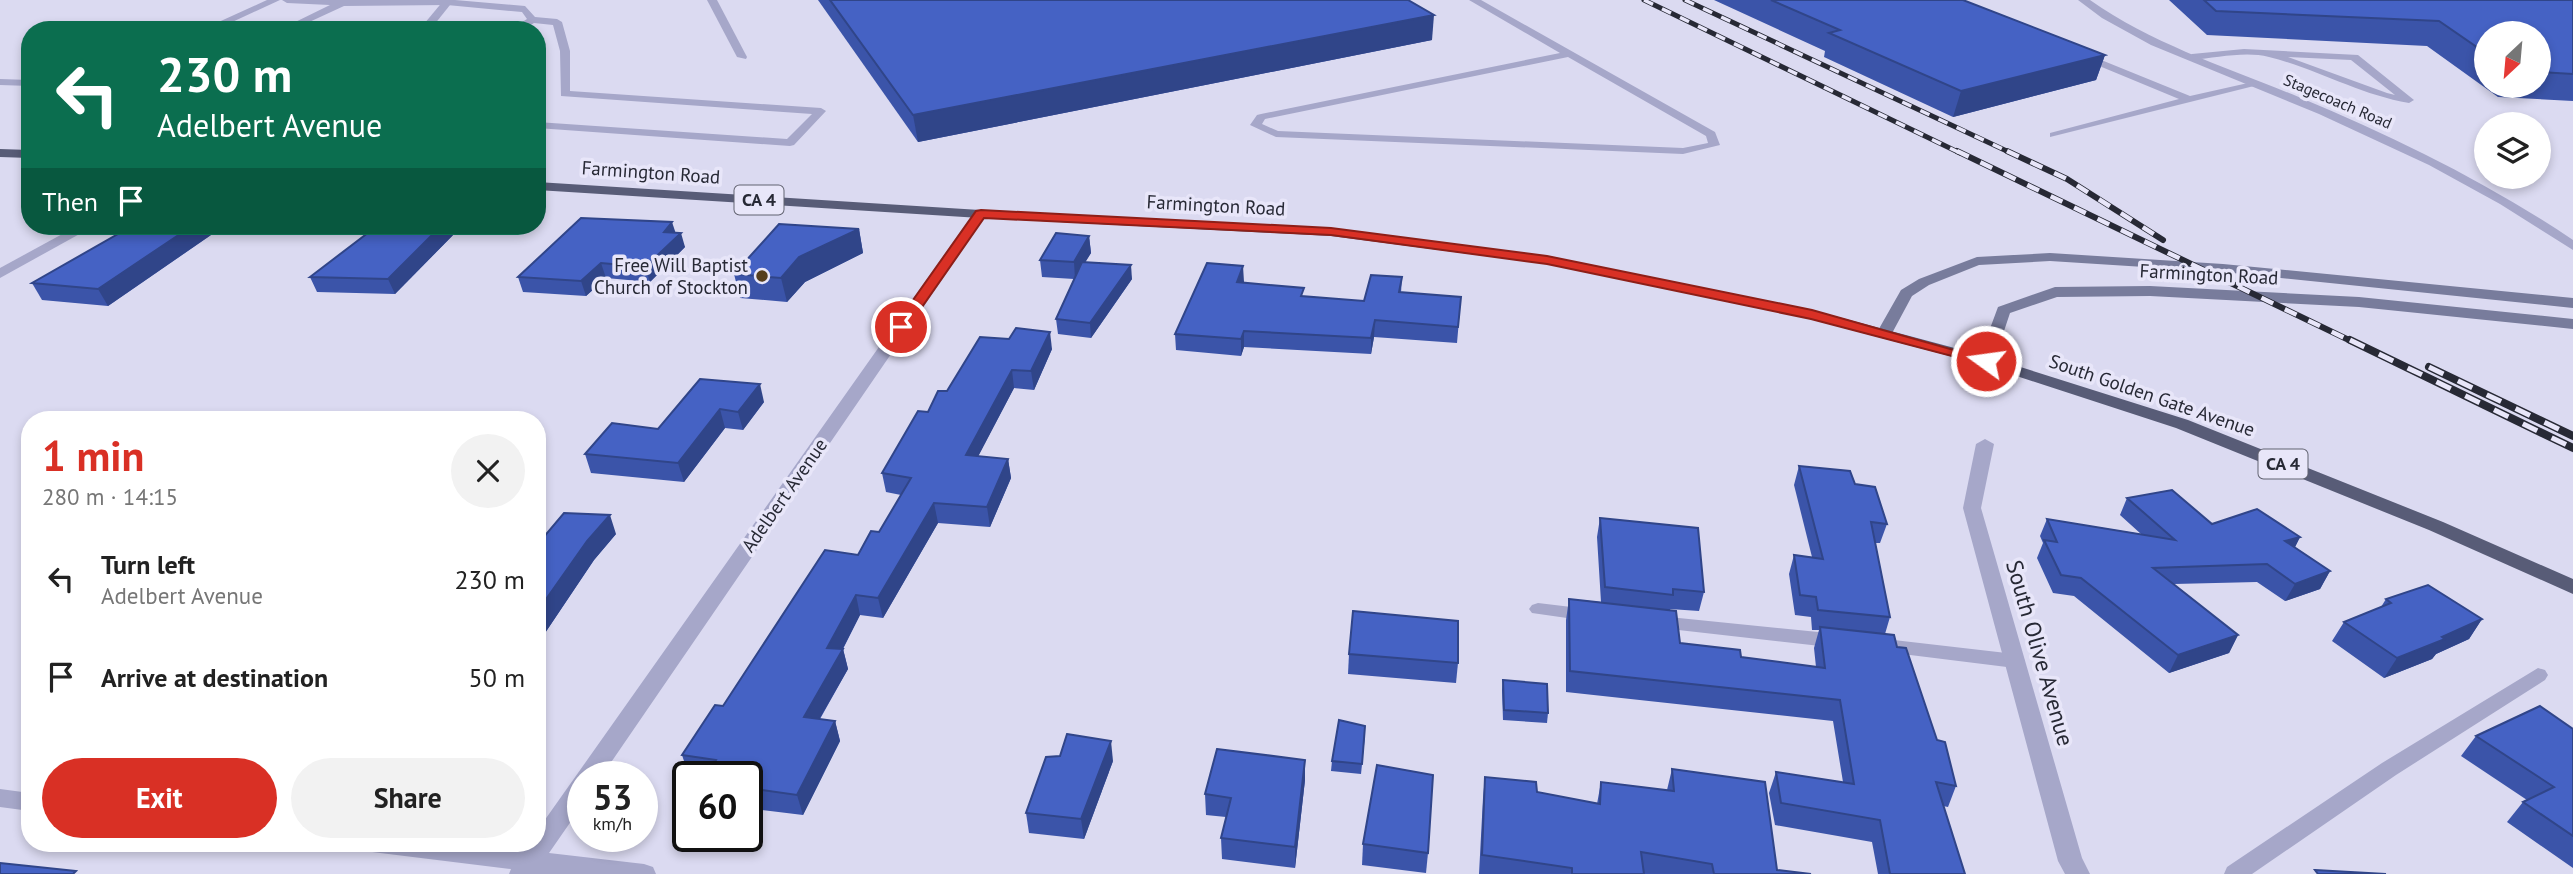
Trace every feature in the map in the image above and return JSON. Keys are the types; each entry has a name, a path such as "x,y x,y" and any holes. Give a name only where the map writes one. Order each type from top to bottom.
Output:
{"main road":[{"path":"0,153 21,154"},
{"name":"Farmington Road","path":"546,187 981,214 1331,232 1399,240 1547,260 1812,315 1986,361 2003,310 2055,292 2150,291 2359,302 2573,324"},
{"name":"Farmington Road","path":"1884,334 1906,293 1924,282 1977,261 2050,257 2222,268 2573,303"},
{"name":"South Golden Gate Avenue","path":"1986,361 2182,424 2436,526 2573,587"}],"street":[{"name":"Stagecoach Road","path":"2083,0 2131,30 2452,170 2522,211 2573,246"},
{"path":"431,21 448,1"},
{"name":"Adelbert Avenue","path":"599,761 981,214"},
{"path":"0,274 71,235"},
{"name":"South Olive Avenue","path":"1985,444 1972,508 2070,861 2078,874"},
{"path":"0,798 21,801"},
{"path":"546,838 567,808"},
{"path":"424,852 525,868 645,874"},
{"path":"525,868 536,852"}],"lane":[{"path":"227,21 275,0"},
{"path":"287,0 342,3 448,1 525,9 532,20 544,21"},
{"path":"712,0 743,57"},
{"path":"1474,0 1570,54 1711,134 1714,145 1683,152 1289,135 1276,134 1256,125 1261,117 1570,54"},
{"path":"303,21 342,3"},
{"path":"546,21 557,22 565,51 565,94 821,111 790,143 546,126"},
{"path":"2075,52 2189,99"},
{"path":"2192,57 2268,53 2354,57 2409,100 2385,96 2268,53"},
{"path":"0,82 21,83"},
{"path":"2054,135 2257,84"},
{"path":"1538,609 1602,616"},
{"path":"1641,620 2015,661"},
{"path":"2235,874 2389,769 2538,675"}],"building":[{"path":"830,0 1408,0 1434,15 913,115"},
{"path":"1771,0 1963,0 2105,55 1961,91 1829,33 1840,30"},
{"path":"2204,0 2573,0 2573,74 2552,73 2552,21 2474,21 2474,45 2439,21 2216,11"},
{"path":"581,218 672,222 664,232 681,233 645,267 601,263 581,281 518,277"},
{"path":"779,224 859,229 799,257 781,278 734,274"},
{"path":"1056,233 1089,236 1074,262 1040,260"},
{"path":"116,235 179,235 98,289 32,283"},
{"path":"365,235 432,235 388,279 310,277"},
{"path":"1082,262 1131,265 1090,323 1056,319"},
{"path":"1207,263 1243,266 1237,282 1304,288 1301,296 1364,301 1371,275 1402,277 1399,292 1461,297 1458,327 1375,320 1371,338 1244,331 1241,339 1175,334"},
{"path":"1016,328 1050,332 1031,371 1012,370 966,455 1008,459 987,507 934,503 878,598 856,595 827,648 843,649 804,717 835,721 797,795 763,790 763,761 715,761 682,755 715,705 723,706 825,550 858,555 871,531 879,532 911,478 882,473 918,411 928,412 938,391 947,391 980,337 1009,339"},
{"path":"700,379 760,384 738,412 720,409 678,463 585,454 612,423 658,429"},
{"path":"1799,466 1850,471 1855,484 1875,487 1887,524 1871,522 1890,617 1818,610 1816,597 1800,595 1794,555 1823,559"},
{"path":"2172,490 2212,524 2257,509 2300,537 2285,541 2330,571 2295,584 2267,564 2153,568 2238,635 2178,655 2081,578 2061,575 2044,540 2057,542 2047,519 2175,540 2127,498"},
{"path":"564,513 610,515 587,541 546,599 546,534"},
{"path":"1600,518 1698,528 1704,592 1673,589 1673,595 1605,587"},
{"path":"2428,585 2482,619 2442,637 2445,639 2397,658 2344,622 2391,603 2386,599"},
{"path":"1569,599 1676,611 1680,643 1740,650 1741,657 1825,668 1820,627 1894,635 1897,647 1906,648 1937,740 1945,742 1956,786 1936,782 1965,874 1890,874 1880,820 1781,803 1776,772 1854,784 1840,700 1570,671"},
{"path":"1353,611 1458,621 1458,663 1349,654"},
{"path":"1503,680 1547,684 1548,713 1504,710"},
{"path":"2540,706 2573,729 2573,836 2523,802 2554,787 2476,736"},
{"path":"1339,720 1365,726 1362,764 1332,761"},
{"path":"1067,734 1111,741 1081,819 1026,813 1046,757 1060,756"},
{"path":"1217,749 1305,760 1295,847 1221,838 1231,798 1205,794"},
{"path":"1377,765 1433,775 1428,853 1363,844"},
{"path":"1672,769 1765,782 1777,870 1811,874 1714,874 1712,864 1641,852 1644,874 1572,874 1572,868 1482,855 1485,777 1536,782 1537,792 1600,804 1601,782 1674,791"},
{"path":"0,863 76,871 73,874 0,874"},
{"path":"2315,870 2386,874 2318,874"}],"railway":[{"path":"1644,0 1960,153"},
{"path":"1685,0 2011,153"},
{"path":"1957,151 2353,342"},
{"path":"2007,151 2067,179 2163,240"},
{"path":"2350,340 2573,448"},
{"path":"2429,367 2573,436"}],"place":[{"name":"Free Will Baptist Church of Stockton","path":"762,276"}],"route":[{"path":"901,327 981,214 1331,232 1547,260 1812,315 1986,361"}]}
